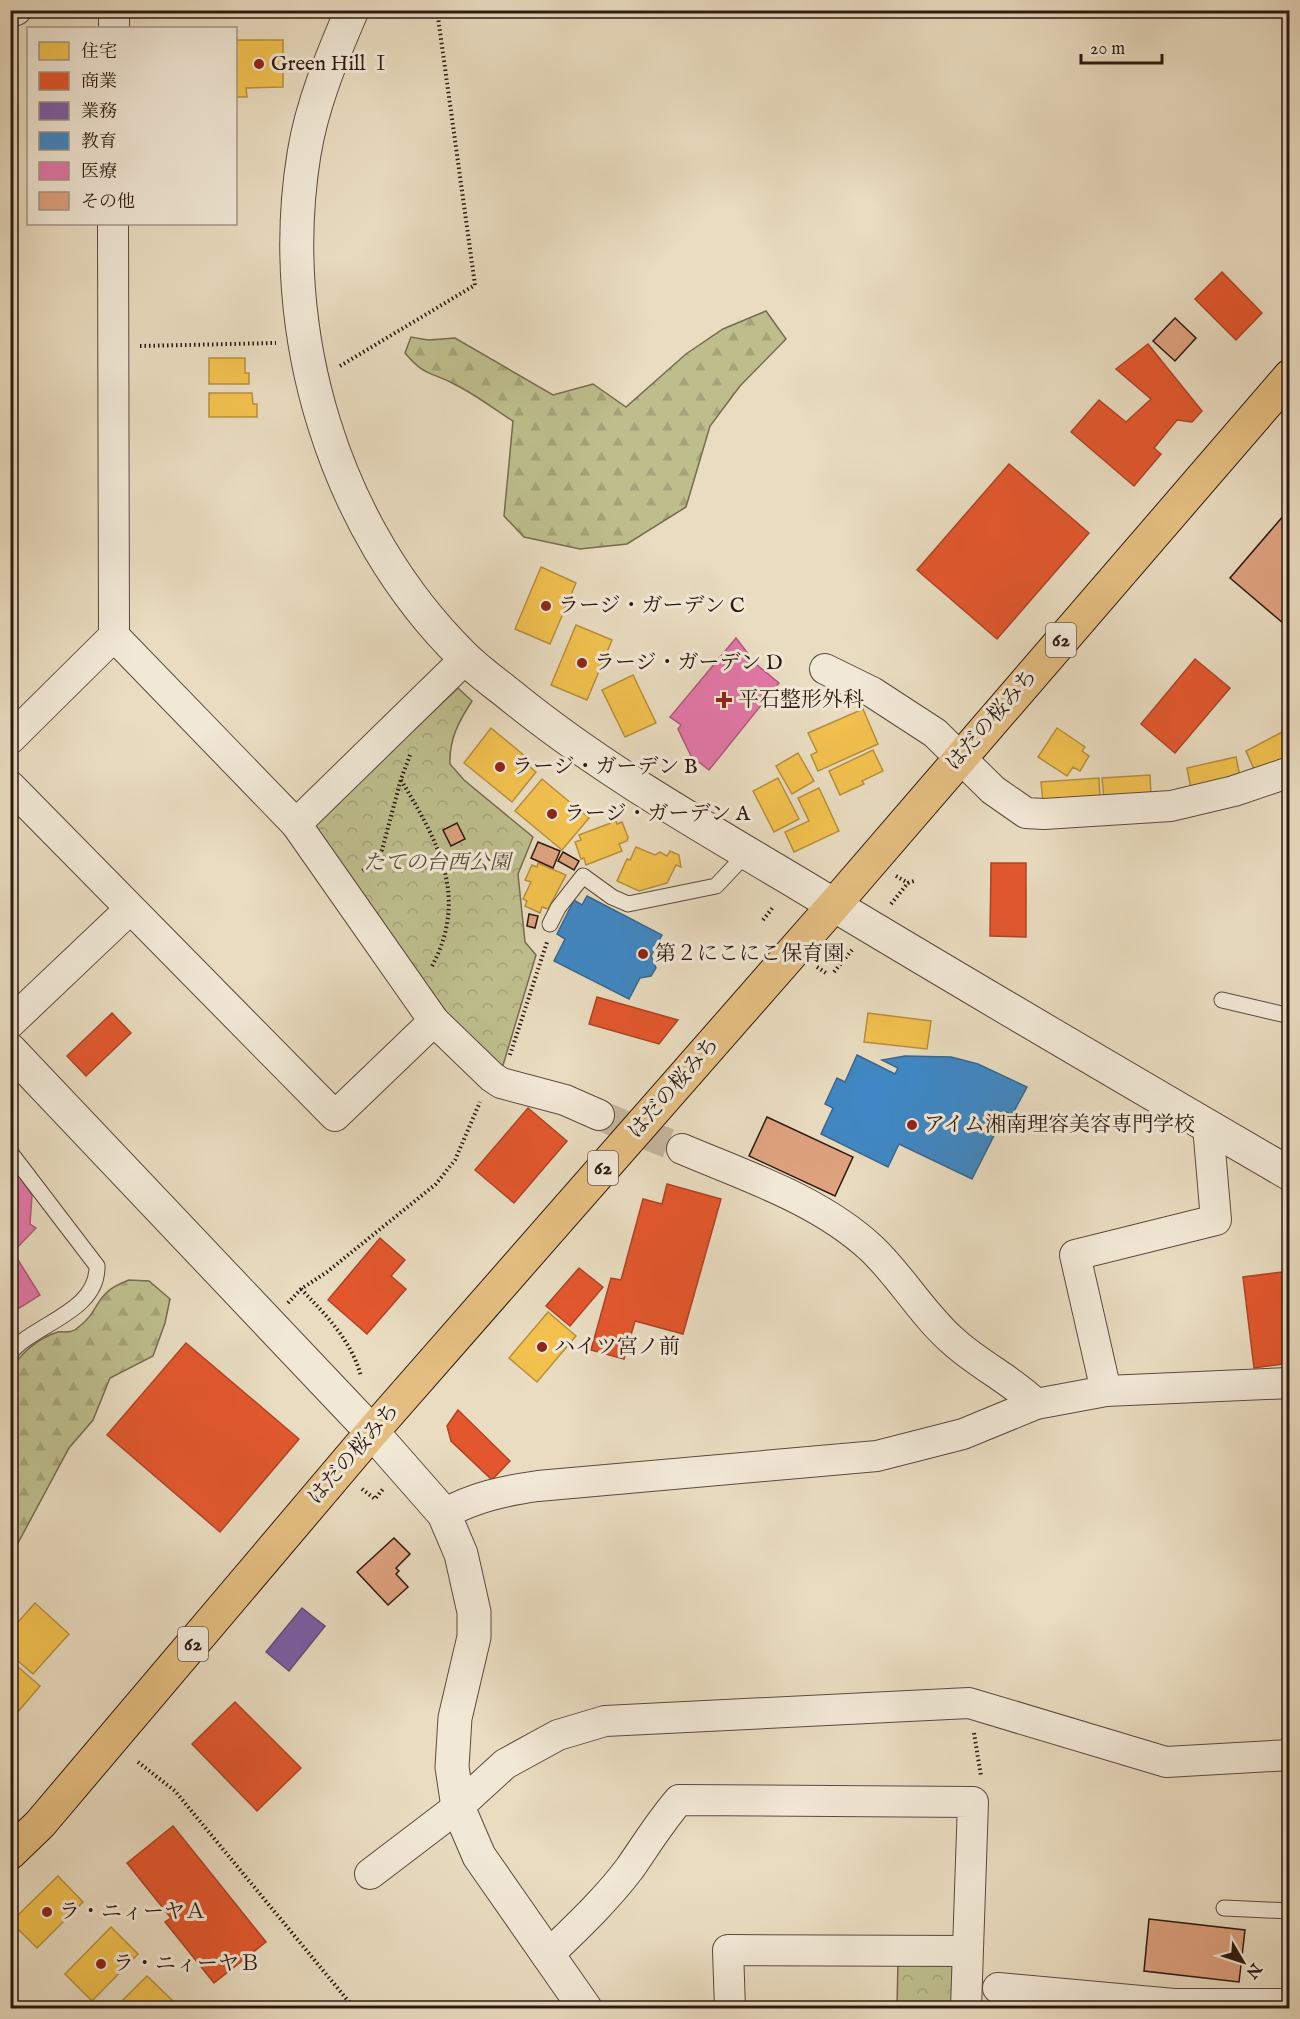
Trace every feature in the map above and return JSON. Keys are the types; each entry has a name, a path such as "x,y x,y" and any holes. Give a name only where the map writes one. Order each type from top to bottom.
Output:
{"main road":[{"name":"はだの桜みち","path":"10,1853 40,1824 372,1432 834,905 1290,376"}],"street":[{"path":"10,12 16,10"},
{"path":"114,10 114,27"},
{"path":"352,10 325,75 305,151 296,229 303,343 312,383 329,437 364,520 412,600 465,659 562,737 747,853 1290,1174"},
{"path":"113,225 114,636 296,824 434,1021 500,1070 501,1083 565,1100 599,1115"},
{"path":"10,739 114,636"},
{"path":"296,824 465,659"},
{"path":"825,669 872,692 935,733 993,790 1026,813 1044,814 1172,806 1234,792 1290,772"},
{"path":"10,786 336,1116 434,1021"},
{"path":"10,1023 130,909"},
{"path":"10,1050 372,1432 444,1514 461,1554 474,1611 474,1637 455,1718 452,1767 458,1807 479,1856 585,2008"},
{"path":"1106,1391 1075,1255 1216,1220 1208,1126"},
{"path":"682,1149 765,1184 825,1215 871,1248 951,1340 990,1371 1023,1391 1036,1404"},
{"path":"444,1514 470,1500 499,1492 538,1486 877,1456 963,1434 1036,1404 1106,1391 1290,1383"},
{"path":"370,1874 458,1807 505,1764 558,1735 605,1721 969,1703 1166,1762 1290,1755"},
{"path":"547,1956 584,1921 629,1868 656,1826 679,1800 973,1802 966,2008"},
{"path":"729,2008 728,1950 967,1951"},
{"path":"998,1988 1174,2006 1290,2004"}],"lane":[{"path":"550,924 558,908 583,876 612,897 628,904 716,886 747,853"},
{"path":"1222,1000 1290,1016"},
{"path":"10,1152 97,1266 97,1279 83,1300 10,1353"},
{"path":"1224,1908 1290,1911"}],"path":[{"path":"312,383 475,285 437,10"},
{"path":"112,346 280,343"},
{"path":"363,872 382,850 401,779 410,755 418,747"},
{"path":"401,779 431,837 450,888 449,911 444,934 426,977"},
{"path":"893,874 908,883"},
{"path":"891,904 908,883 914,881"},
{"path":"763,920 774,906"},
{"path":"291,1299 436,1184 455,1160 500,1070 546,948"},
{"path":"834,972 853,950"},
{"path":"301,1289 331,1319 356,1357 362,1381"},
{"path":"359,1486 375,1499"},
{"path":"969,1703 982,1781"},
{"path":"138,1762 175,1791 354,2008"}],"green space":[{"path":"766,311 786,339 740,386 710,426 686,507 627,544 580,549 524,537 504,516 513,421 463,389 418,367 405,353 411,337 428,340 455,338 553,395 593,384 626,407 686,354 723,329"},
{"name":"たての台西公園","path":"458,688 472,701 456,731 451,746 450,764 464,780 533,837 518,874 525,942 536,955 501,1072 443,1015 316,833 316,822"},
{"path":"129,1280 149,1281 170,1299 165,1323 153,1356 110,1378 93,1420 69,1448 11,1556 11,1370 19,1358 37,1342 58,1332 74,1331 90,1315 108,1291"},
{"path":"898,1959 947,1961 956,1970 955,2008 897,2008"}],"building: 住宅":[{"name":"Green Hill Ⅰ","path":"237,40 283,40 283,87 246,88 247,97 237,97"},
{"path":"209,358 245,358 245,373 249,373 249,384 209,384"},
{"path":"209,393 252,393 253,404 257,404 257,417 209,417"},
{"name":"ラージ・ガーデン C","path":"541,567 576,583 550,644 515,629"},
{"name":"ラージ・ガーデン D","path":"576,625 612,640 587,700 551,685"},
{"path":"633,675 656,723 625,737 602,690"},
{"path":"863,709 878,744 818,771 811,755 817,752 808,733"},
{"name":"ラージ・ガーデン B","path":"491,728 526,757 523,761 536,772 512,802 464,763"},
{"path":"1057,728 1085,747 1082,751 1089,756 1080,771 1073,767 1067,776 1038,757"},
{"path":"1288,729 1290,758 1256,774 1246,751"},
{"path":"873,750 883,771 862,781 864,784 840,795 829,771"},
{"path":"798,753 814,781 792,794 776,766"},
{"path":"1236,757 1240,777 1191,789 1187,768"},
{"path":"1150,775 1151,795 1104,799 1102,778"},
{"path":"778,778 799,819 774,832 753,791"},
{"path":"1099,778 1100,798 1043,803 1041,782"},
{"name":"ラージ・ガーデン A","path":"542,779 589,818 562,850 515,811"},
{"path":"819,788 839,831 794,852 785,832 809,821 798,798"},
{"path":"616,821 617,824 622,822 628,837 627,841 619,844 622,851 586,865 584,858 581,859 575,842 581,840 579,835"},
{"path":"636,847 655,855 660,852 667,856 670,851 679,855 681,867 676,865 667,883 639,891 617,881 627,859 630,860"},
{"path":"538,863 566,875 548,909 542,907 540,913 525,906 527,901 523,899 531,882 525,880 532,865 537,867"},
{"path":"868,1013 931,1021 927,1049 864,1042"},
{"name":"ハイツ宮ノ前","path":"548,1312 576,1336 537,1382 509,1358"},
{"path":"35,1603 69,1634 33,1674 10,1654 10,1631"},
{"path":"10,1660 40,1686 10,1721"},
{"name":"ラ・ニィーヤＡ","path":"58,1876 83,1902 37,1948 11,1922"},
{"name":"ラ・ニィーヤＢ","path":"111,1927 138,1954 92,2001 65,1974"},
{"path":"147,1976 174,2002 168,2008 115,2008"}],"building: 商業":[{"path":"1222,272 1262,313 1236,340 1195,299"},
{"path":"1148,344 1202,411 1192,422 1177,420 1154,448 1161,454 1134,486 1071,432 1099,400 1126,422 1151,399 1116,369"},
{"path":"1009,464 1089,533 997,639 917,570"},
{"path":"1195,659 1230,688 1175,753 1141,724"},
{"path":"991,863 1026,863 1026,937 990,936"},
{"path":"597,997 678,1020 659,1044 589,1024"},
{"path":"112,1013 131,1033 86,1076 67,1056"},
{"path":"528,1108 567,1141 514,1203 475,1170"},
{"path":"667,1184 721,1199 683,1334 635,1321 624,1359 591,1350 611,1278 621,1280 643,1199 662,1204"},
{"path":"380,1238 405,1260 391,1276 406,1289 367,1334 328,1300"},
{"path":"579,1268 603,1287 570,1326 546,1306"},
{"path":"1290,1271 1290,1363 1254,1368 1243,1277"},
{"path":"186,1343 299,1439 220,1532 107,1435"},
{"path":"458,1410 510,1461 492,1480 451,1441 447,1426"},
{"path":"235,1702 301,1768 257,1811 192,1744"},
{"path":"173,1826 266,1942 214,1983 165,1922 171,1918 127,1863"}],"building: 業務":[{"path":"302,1608 325,1626 289,1671 266,1652"}],"building: 教育":[{"path":"587,896 662,935 651,956 656,968 651,976 640,978 629,999 554,961 565,939 557,934 574,900 582,905"},
{"name":"アイム湘南理容美容専門学校","path":"857,1055 895,1074 898,1068 882,1060 905,1056 951,1057 978,1064 1027,1087 1012,1115 1006,1112 972,1179 899,1144 888,1167 821,1134 833,1108 825,1104 837,1078 845,1082"}],"building: 医療":[{"name":"平石整形外科","path":"736,638 756,664 779,683 709,770 691,756 678,729 681,725 670,717"},
{"path":"10,1168 15,1170 32,1195 30,1224 36,1228 13,1252 40,1295 10,1314"}],"building: その他":[{"path":"1175,318 1196,338 1175,361 1153,341"},
{"path":"1290,508 1290,629 1230,578"},
{"path":"457,823 465,839 451,846 443,830"},
{"path":"538,842 560,851 553,868 531,858"},
{"path":"563,852 579,861 574,870 558,861"},
{"path":"529,914 538,916 535,928 527,926"},
{"path":"767,1117 853,1157 835,1196 749,1156"},
{"path":"394,1538 410,1554 396,1568 399,1571 396,1574 408,1587 388,1605 357,1572"},
{"path":"1149,1919 1245,1930 1239,1982 1144,1971"}],"tunnel":[{"path":"599,1115 682,1149"}],"place":[{"name":"Green Hill Ⅰ","path":"259,64"},
{"name":"ラージ・ガーデン C","path":"546,606"},
{"name":"ラージ・ガーデン D","path":"582,663"},
{"name":"平石整形外科","path":"724,700"},
{"name":"ラージ・ガーデン B","path":"500,767"},
{"name":"ラージ・ガーデン A","path":"552,814"},
{"name":"第２にこにこ保育園","path":"643,954"},
{"name":"アイム湘南理容美容専門学校","path":"912,1125"},
{"name":"ハイツ宮ノ前","path":"542,1347"},
{"name":"ラ・ニィーヤＡ","path":"47,1912"},
{"name":"ラ・ニィーヤＢ","path":"101,1964"}]}
